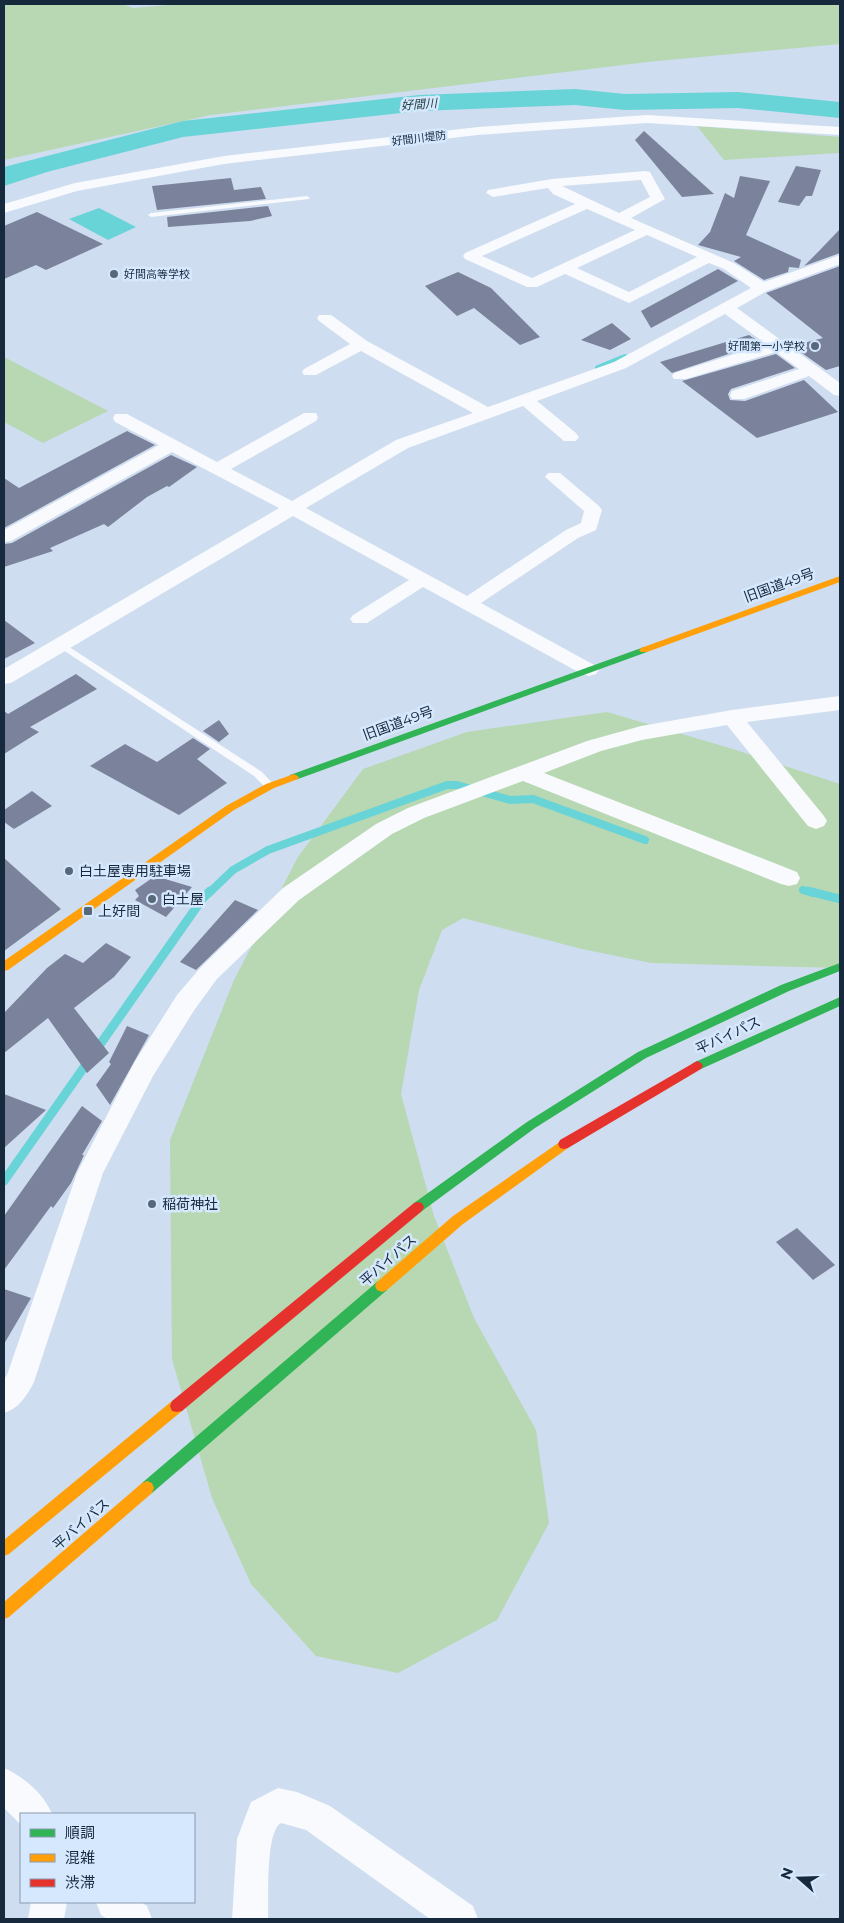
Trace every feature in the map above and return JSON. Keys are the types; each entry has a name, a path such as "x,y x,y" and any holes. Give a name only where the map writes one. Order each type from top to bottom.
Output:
{"main road":[{"name":"旧国道49号","path":"5,964 230,808 270,786 840,578"},
{"name":"平バイパス","path":"4,1549 414,1210 531,1125 642,1055 785,988 840,967"},
{"name":"平バイパス","path":"4,1612 466,1214 551,1152 706,1061 840,1001"}],"street":[{"name":"好間川堤防","path":"4,209 74,187 224,160 478,131 647,119 738,123 840,131"},
{"path":"493,193 552,183 645,175 658,200 618,219"},
{"path":"552,183 558,192 728,266 762,288"},
{"path":"586,204 470,256 532,284 645,231"},
{"path":"566,269 629,298 707,258"},
{"path":"4,678 402,444 482,412 525,399 620,365 727,308 733,302 762,288 840,259"},
{"path":"727,308 840,391"},
{"path":"325,318 360,344 482,412"},
{"path":"310,372 360,344"},
{"path":"680,376 778,346"},
{"path":"738,395 811,370"},
{"path":"525,399 570,437"},
{"path":"217,469 310,417"},
{"path":"121,418 469,603 589,670"},
{"path":"4,537 171,444"},
{"path":"469,603 572,534 590,526 593,510 554,477"},
{"path":"360,619 422,578"},
{"path":"4,1400 18,1382 97,1158 143,1070 186,1002 209,973 292,894 384,829 416,813 522,772 622,738 732,717 840,703"},
{"path":"732,717 816,821"},
{"path":"522,772 788,878"},
{"path":"4,1785 34,1813"},
{"path":"250,1919 254,1839 263,1814 278,1805 297,1809 318,1818 460,1919"},
{"path":"46,1919 49,1903"},
{"path":"115,1903 134,1919"}],"lane":[{"path":"150,215 307,198"},
{"path":"60,644 258,774 270,786"}],"shaded area":[{"path":"4,4 122,4 133,8 181,4 840,4 840,44 647,62 211,115 4,160"},
{"path":"697,126 840,137 840,153 724,160"},
{"path":"99,208 136,227 108,240 69,219"},
{"path":"4,357 108,411 43,443 4,422"},
{"path":"607,712 736,750 840,784 840,968 651,963 582,949 463,918 442,930 419,990 401,1094 434,1216 474,1318 536,1430 549,1523 497,1620 398,1673 316,1656 251,1584 212,1498 172,1359 170,1140 234,980 298,857 363,769 467,732"}],"building":[{"path":"644,131 714,194 682,197 635,140"},
{"path":"796,166 821,170 812,196 806,196 799,206 778,202"},
{"path":"740,176 770,181 746,235 801,260 799,268 789,267 788,272 764,280 734,261 741,257 698,245 710,232 725,193 734,198"},
{"path":"231,178 234,190 261,187 266,199 157,210 152,186"},
{"path":"268,206 272,216 250,221 168,227 167,217"},
{"path":"37,212 103,244 46,270 36,265 4,279 4,226"},
{"path":"840,229 840,253 804,266 820,250"},
{"name":"好間第一小学校","path":"840,266 840,366 826,370 792,346 823,338 766,293"},
{"path":"718,269 738,281 651,328 641,311"},
{"path":"458,272 491,288 540,337 520,345 474,308 457,316 425,286"},
{"path":"612,323 631,339 610,350 581,340"},
{"path":"749,335 761,343 672,373 660,362"},
{"path":"776,354 795,368 731,389 728,394 730,400 745,401 804,380 838,412 757,438 682,381"},
{"path":"127,431 155,445 4,528 4,478 19,488"},
{"path":"171,455 197,467 169,487 167,486 147,497 108,527 104,524 50,548 53,551 4,567 4,544 12,543"},
{"path":"4,620 35,643 4,659"},
{"path":"76,674 97,689 30,727 39,732 4,754 4,711 8,714"},
{"path":"219,720 229,734 219,742 203,731"},
{"path":"193,738 210,749 197,759 227,783 179,815 90,766 125,744 157,762"},
{"path":"32,791 52,806 14,829 4,822 4,810"},
{"path":"4,858 61,909 4,951"},
{"name":"白土屋","path":"155,876 192,887 166,917 135,900 139,896 135,890"},
{"path":"235,900 258,910 196,970 180,962"},
{"path":"106,943 131,957 114,977 74,1008 109,1053 87,1073 48,1018 4,1053 4,1013 47,968 65,954 83,963"},
{"path":"127,1026 149,1035 110,1105 96,1085 111,1064 109,1062"},
{"path":"4,1094 46,1110 4,1148"},
{"path":"82,1106 102,1121 82,1155 84,1155 71,1183 53,1208 51,1206 4,1270 4,1216"},
{"path":"797,1228 835,1265 813,1280 776,1242"},
{"path":"4,1289 31,1298 4,1344"}],"waterway":[{"name":"好間川","path":"4,177 37,166 183,129 419,103 575,97 625,102 738,100 840,110"},
{"path":"598,368 625,357"},
{"path":"209,893 233,870 268,850 447,785 457,785 510,800 533,799 645,840"},
{"path":"803,890 813,893"},
{"path":"4,1181 203,898 210,891"},
{"path":"808,891 840,899"}],"traffic: fast":[{"path":"294,777 644,650"},
{"path":"418,1207 531,1125 642,1055 785,988 840,967"},
{"path":"697,1066 840,1001"},
{"path":"147,1488 382,1286"}],"traffic: slow":[{"path":"644,650 840,579"},
{"path":"4,967 230,808 270,786 294,777"},
{"path":"382,1286 458,1220 564,1144"},
{"path":"4,1549 177,1406"},
{"path":"4,1612 147,1488"}],"traffic: jam":[{"path":"564,1144 697,1066"},
{"path":"177,1406 418,1207"}],"place":[{"name":"好間高等学校","path":"114,274"},
{"name":"好間第一小学校","path":"815,346"},
{"name":"白土屋専用駐車場","path":"69,871"},
{"name":"白土屋","path":"152,899"},
{"name":"上好間","path":"88,911"},
{"name":"稲荷神社","path":"152,1204"}]}
